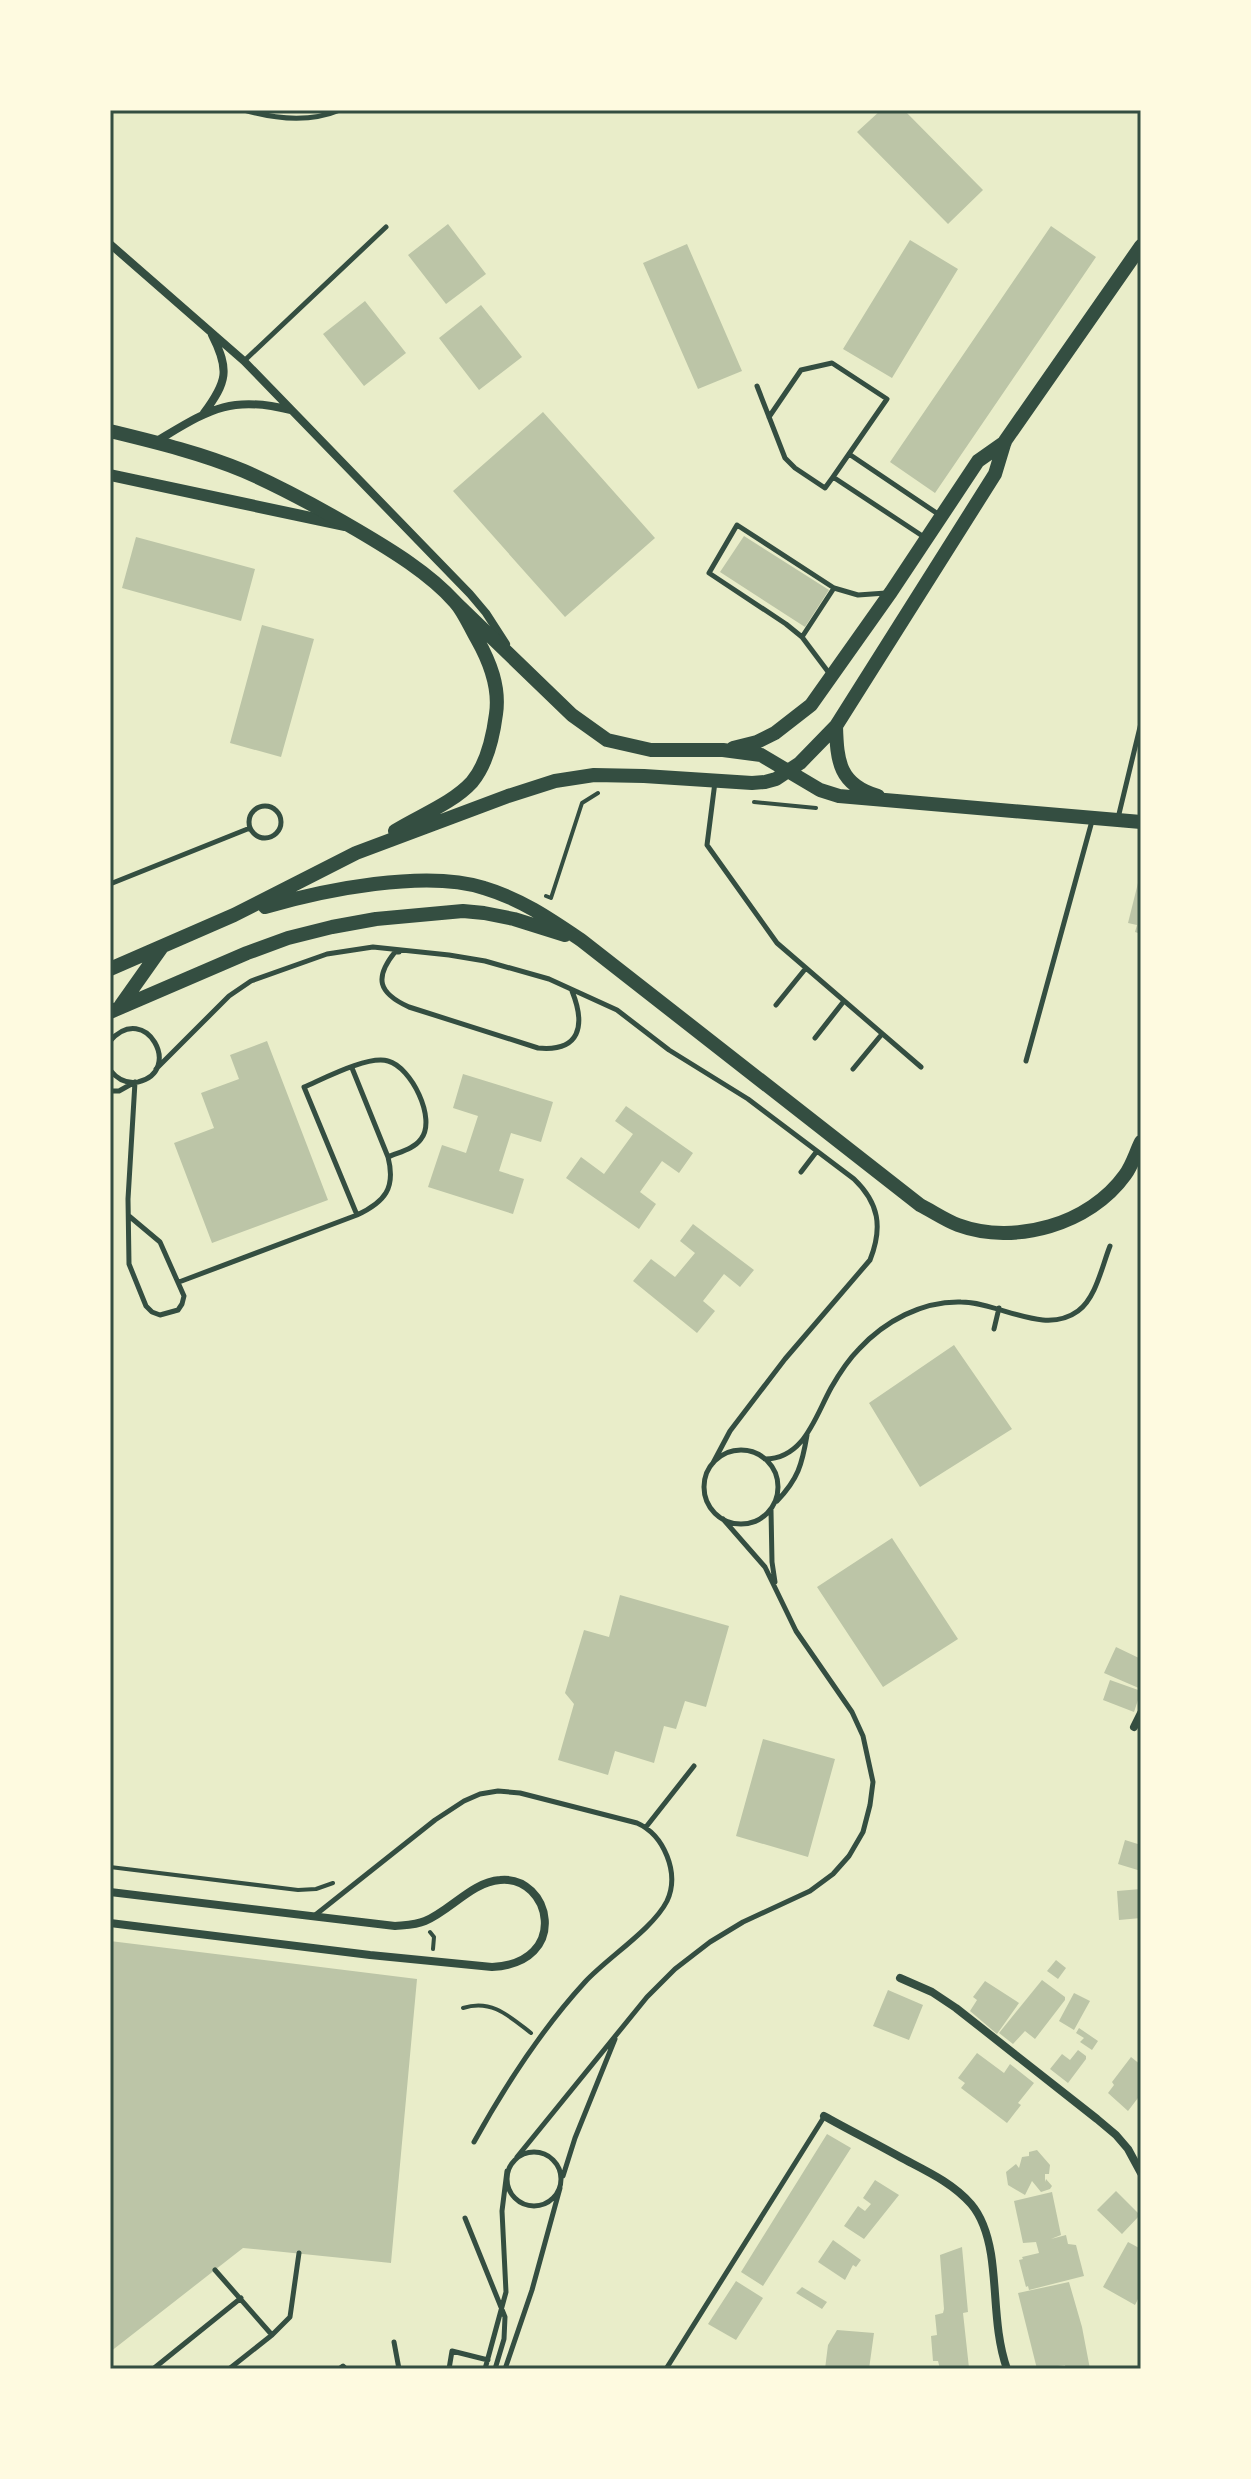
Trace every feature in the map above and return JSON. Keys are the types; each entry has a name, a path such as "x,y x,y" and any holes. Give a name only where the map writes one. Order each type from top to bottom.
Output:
{"main road":[{"path":"356,853 555,781 594,775 765,782 788,771 836,726 995,474 1005,441 1141,246"},
{"path":"110,431 155,442 243,471 293,495 397,555 456,603 572,715 607,740 651,750 723,750 761,755 820,790 839,796 1141,822"},
{"path":"723,750 757,742 775,733 811,705 978,461 1005,441"},
{"path":"110,969 234,915 356,853 456,795 471,782 482,766 493,734 498,705 495,681 486,655 456,603"},
{"path":"836,726 838,764 845,776 869,794 894,801"},
{"path":"234,915 309,894 431,880 481,886 506,895 536,909 581,940 920,1205 959,1225 999,1232 1045,1228 1090,1210 1125,1175 1141,1142"},
{"path":"114,1010 233,958 288,938 376,919 463,911 484,913 581,940"},
{"path":"114,1010 162,947"}],"street":[{"path":"110,244 244,361 470,594 515,658"},
{"path":"203,414 218,395 225,365 208,327"},
{"path":"155,442 203,414 231,404 270,405 291,410"},
{"path":"110,475 351,527"},
{"path":"1134,1727 1141,1713"},
{"path":"110,1892 395,1926 422,1922 480,1886 499,1880 513,1880 525,1885 534,1894 543,1909 546,1924 534,1953 521,1962 492,1967 110,1923"},
{"path":"900,1978 932,1992 956,2008 1097,2119 1128,2149 1141,2173"},
{"path":"824,2116 930,2173 972,2204 989,2244 998,2328 1007,2369"}],"lane":[{"path":"244,110 297,120 340,110"},
{"path":"244,361 386,227"},
{"path":"757,386 769,417 785,458 825,488 887,399 832,363 801,370 769,417"},
{"path":"849,454 941,517"},
{"path":"833,477 926,539"},
{"path":"832,677 802,637 709,573 737,525 834,588 858,595 891,592"},
{"path":"802,637 834,588"},
{"path":"1118,818 1141,723"},
{"path":"715,781 707,845 777,943 921,1067"},
{"path":"259,806 270,806 278,813 280,828 273,836 262,838 250,828 249,818 259,806"},
{"path":"1026,1061 1093,816"},
{"path":"110,884 250,828"},
{"path":"110,1091 119,1091 151,1076 229,996 251,981 327,954 373,947 485,961 549,979 617,1010 669,1050 748,1099 867,1191 878,1223 877,1241 870,1260 785,1359 730,1431 707,1474 704,1487 713,1511 765,1567 796,1631 852,1712 863,1736 873,1782 863,1832 849,1856 833,1874 810,1891 743,1922 675,1969 616,2034 507,2171 502,2211 506,2292 485,2369"},
{"path":"420,952 395,952 386,963 381,977 383,990 394,1000 538,1048 554,1050 569,1045 577,1033 580,1021 572,990"},
{"path":"776,1005 806,968"},
{"path":"815,1038 844,1001"},
{"path":"110,1041 124,1030 133,1029 150,1035 159,1051 156,1069"},
{"path":"853,1069 882,1034"},
{"path":"357,1215 304,1087 375,1060 388,1061 403,1069 412,1079 425,1115 423,1137 414,1146 388,1157"},
{"path":"179,1282 357,1215 373,1208 384,1197 392,1172 352,1068"},
{"path":"110,1070 119,1079 135,1082"},
{"path":"129,1216 160,1242 184,1296 178,1310 160,1315 152,1312 146,1306 129,1264 128,1199 135,1082"},
{"path":"801,1172 817,1151"},
{"path":"765,1459 777,1459 788,1454 807,1434 850,1358 873,1335 893,1321 912,1312 961,1302 1050,1321 1066,1318 1081,1309 1089,1299 1110,1246"},
{"path":"994,1329 999,1308"},
{"path":"723,1519 745,1524 756,1521 772,1508 789,1489 800,1469 807,1434"},
{"path":"713,1463 725,1454 738,1450 753,1452 772,1467 778,1486 772,1508 772,1562 776,1587"},
{"path":"646,1827 694,1766"},
{"path":"314,1916 435,1820 480,1794 498,1791 520,1793 646,1827 659,1841 671,1867 672,1884 668,1900 658,1914 587,1980 539,2039 474,2142"},
{"path":"505,2369 532,2290 575,2138 616,2034"},
{"path":"666,2369 824,2116"},
{"path":"517,2157 527,2152 547,2154 555,2160 562,2179"},
{"path":"507,2171 512,2196 526,2205 542,2205 556,2196 560,2188"},
{"path":"465,2218 501,2308 505,2326 495,2369"},
{"path":"229,2369 290,2317 299,2253"},
{"path":"215,2270 272,2335"},
{"path":"153,2369 241,2298"},
{"path":"394,2342 399,2369"},
{"path":"449,2369 452,2351 488,2360"},
{"path":"339,2369 343,2366 346,2369"}],"path":[{"path":"110,1867 298,1890 316,1889 337,1879"},
{"path":"463,2008 492,2006 539,2039"}],"building":[{"path":"881,110 904,110 983,190 948,224 857,132"},
{"path":"448,224 486,274 446,304 408,255"},
{"path":"1051,226 1096,257 935,493 890,462"},
{"path":"910,240 958,269 892,378 843,349"},
{"path":"687,244 742,371 698,389 643,263"},
{"path":"365,301 406,353 364,386 323,334"},
{"path":"481,305 522,357 479,390 439,338"},
{"path":"543,412 655,538 565,617 453,491"},
{"path":"744,536 829,590 805,627 720,572"},
{"path":"136,537 255,569 241,621 122,588"},
{"path":"262,625 314,639 281,757 230,743"},
{"path":"1140,875 1141,934 1135,932 1137,925 1128,923"},
{"path":"267,1041 328,1200 212,1243 174,1143 214,1128 201,1093 239,1079 230,1055"},
{"path":"463,1074 553,1102 541,1142 511,1133 499,1171 524,1179 513,1214 428,1187 442,1145 466,1153 478,1116 453,1108"},
{"path":"626,1106 693,1153 679,1173 662,1161 640,1192 656,1204 639,1229 566,1178 581,1157 604,1174 633,1134 615,1121"},
{"path":"693,1224 754,1270 740,1287 724,1274 703,1301 715,1311 697,1333 633,1281 651,1259 675,1277 695,1253 680,1241"},
{"path":"954,1345 1012,1429 920,1487 869,1403"},
{"path":"892,1538 958,1639 883,1687 817,1587"},
{"path":"620,1595 729,1626 706,1707 685,1701 676,1729 664,1726 654,1763 615,1751 608,1775 558,1760 574,1704 565,1693 584,1630 609,1637"},
{"path":"1116,1647 1141,1659 1141,1689 1104,1673"},
{"path":"1110,1680 1141,1691 1134,1712 1103,1700"},
{"path":"763,1739 835,1759 808,1857 736,1836"},
{"path":"1125,1840 1141,1845 1141,1871 1118,1864"},
{"path":"1141,1889 1141,1918 1119,1920 1117,1891"},
{"path":"110,1941 417,1979 391,2263 243,2248 110,2352"},
{"path":"1056,1960 1066,1968 1058,1979 1047,1971"},
{"path":"1042,1980 1065,2000 1035,2039 1025,2031 1013,2044 999,2033"},
{"path":"985,1981 1019,2003 997,2034 970,2011 977,2000 973,1997"},
{"path":"888,1990 923,2005 909,2040 873,2026"},
{"path":"1074,1993 1090,2001 1074,2030 1059,2021"},
{"path":"1079,2028 1098,2041 1092,2050 1080,2042 1084,2038 1076,2033"},
{"path":"1078,2050 1086,2059 1068,2083 1050,2069 1062,2054 1070,2060"},
{"path":"977,2053 1004,2073 1010,2064 1034,2083 1007,2123 961,2088 965,2083 958,2078"},
{"path":"1131,2057 1141,2065 1141,2094 1128,2111 1108,2093 1114,2085 1112,2082"},
{"path":"827,2134 851,2148 763,2286 741,2272"},
{"path":"1037,2150 1050,2165 1045,2182 1046,2179 1052,2186 1041,2192 1032,2181 1025,2195 1008,2185 1006,2172 1016,2164 1019,2168 1022,2157"},
{"path":"875,2180 899,2195 864,2239 844,2226 858,2206 865,2211 871,2204 863,2198"},
{"path":"1116,2191 1140,2215 1122,2234 1097,2210"},
{"path":"1052,2192 1061,2235 1051,2239 1066,2235 1068,2244 1076,2245 1084,2276 1029,2290 1019,2260 1039,2253 1036,2242 1023,2243 1014,2201"},
{"path":"833,2240 861,2260 856,2267 853,2265 845,2280 818,2262"},
{"path":"1128,2242 1141,2249 1141,2293 1135,2305 1103,2287"},
{"path":"962,2247 968,2312 963,2313 969,2368 940,2369 938,2361 933,2361 931,2336 937,2335 935,2315 943,2313 944,2309 940,2255"},
{"path":"736,2281 763,2298 736,2340 708,2324"},
{"path":"1069,2282 1090,2369 1066,2369 1065,2365 1037,2369 1018,2293"},
{"path":"802,2287 827,2302 822,2309 796,2293"},
{"path":"837,2330 874,2333 869,2369 825,2369 828,2345"}]}
